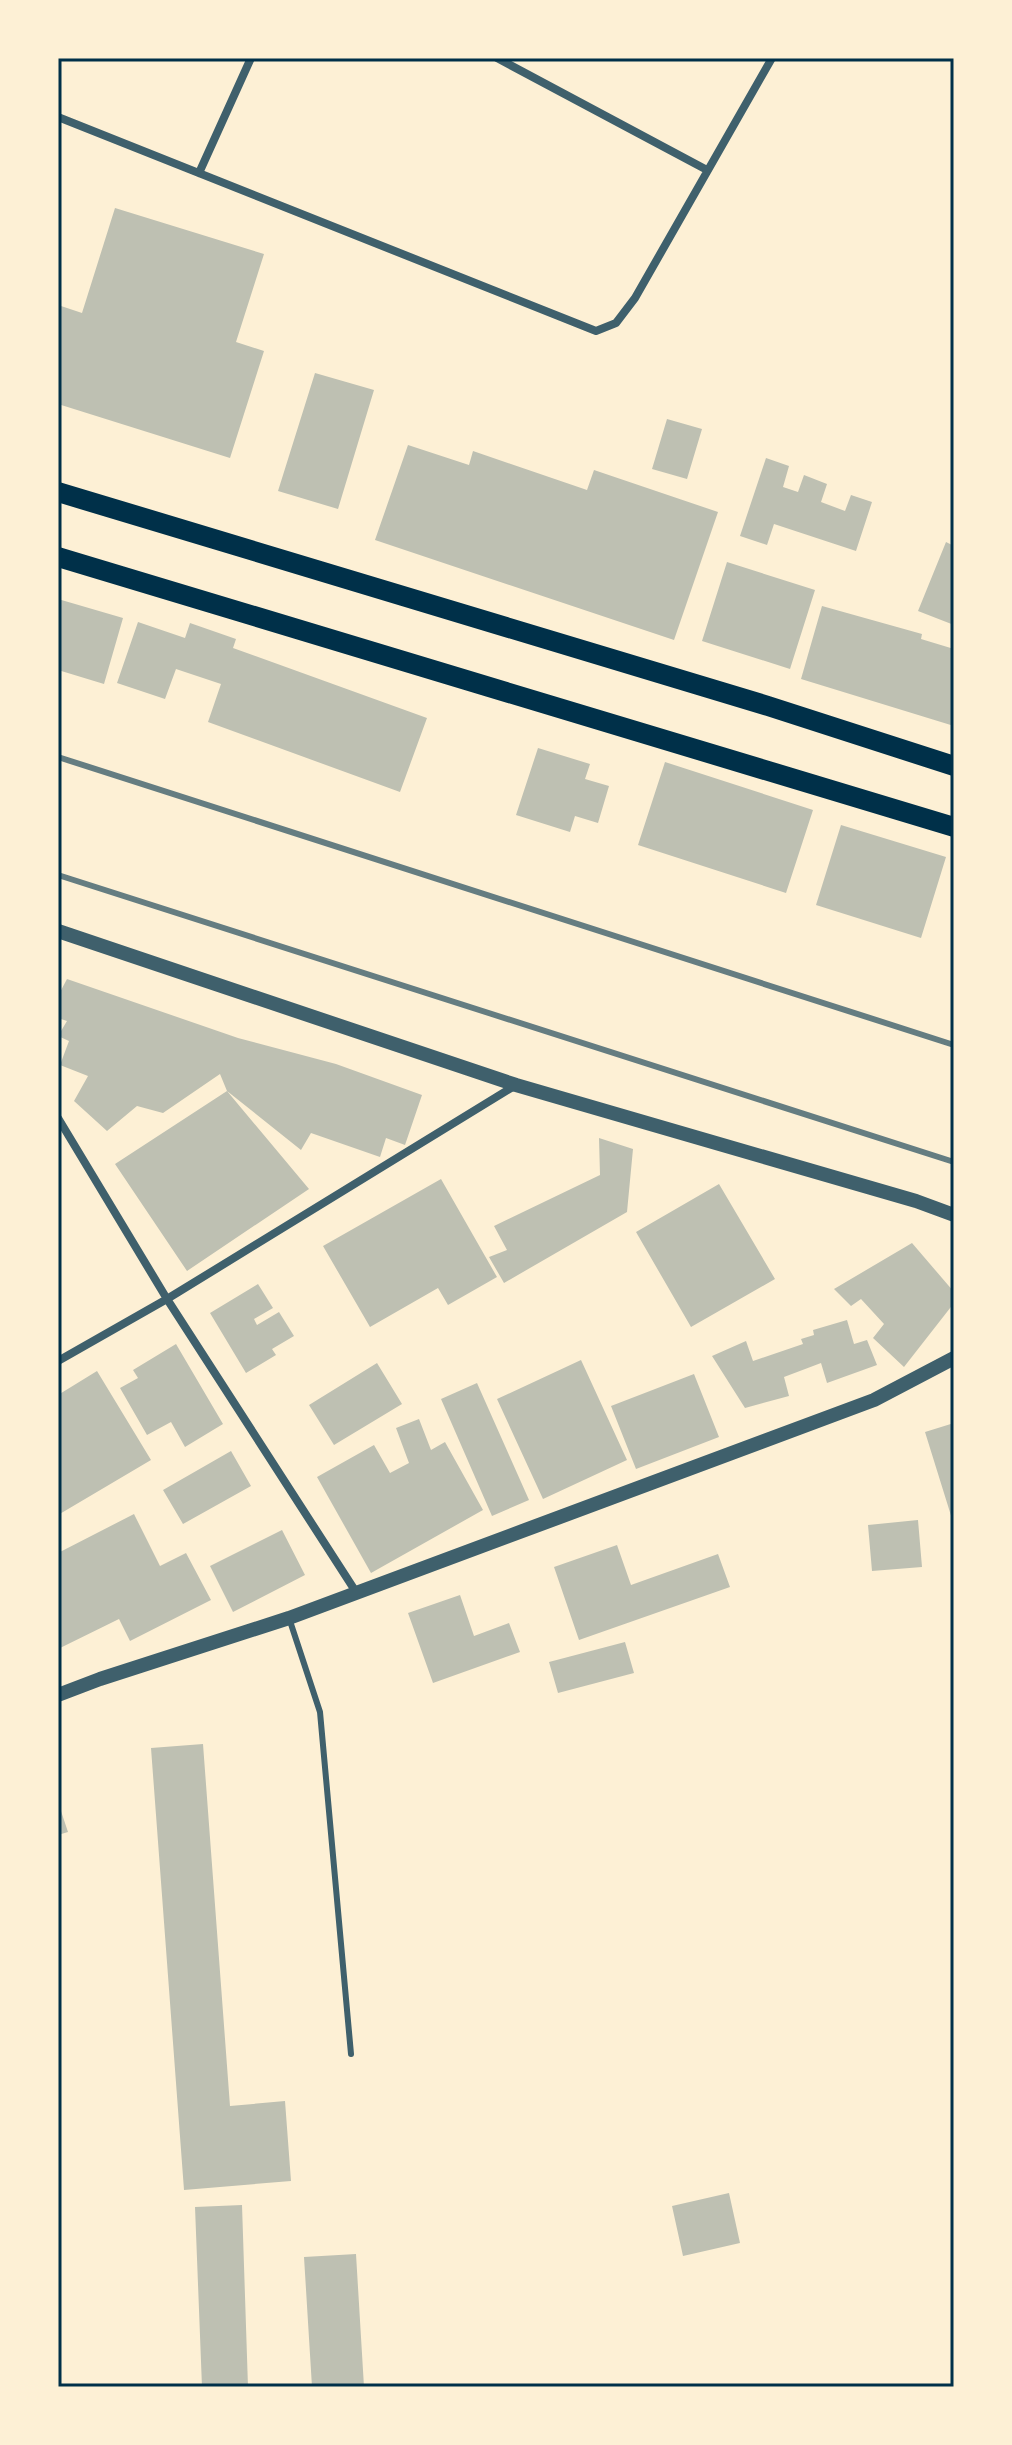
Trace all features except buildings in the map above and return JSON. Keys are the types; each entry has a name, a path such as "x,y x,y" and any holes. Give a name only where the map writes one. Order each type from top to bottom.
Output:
{"main road":[{"path":"58,492 768,706 954,766"},
{"path":"58,557 954,827"}],"street":[{"path":"199,173 251,58"},
{"path":"497,58 707,170"},
{"path":"58,117 596,331 616,323 635,298 772,58"},
{"path":"58,931 516,1085 916,1201 954,1215"},
{"path":"58,1361 167,1299 516,1085"},
{"path":"58,1118 167,1299 356,1592"},
{"path":"58,1695 289,1618 874,1400 954,1358"}],"lane":[{"path":"289,1618 320,1712 351,2054"}],"railway":[{"path":"58,757 954,1045"},
{"path":"58,875 954,1162"}]}
